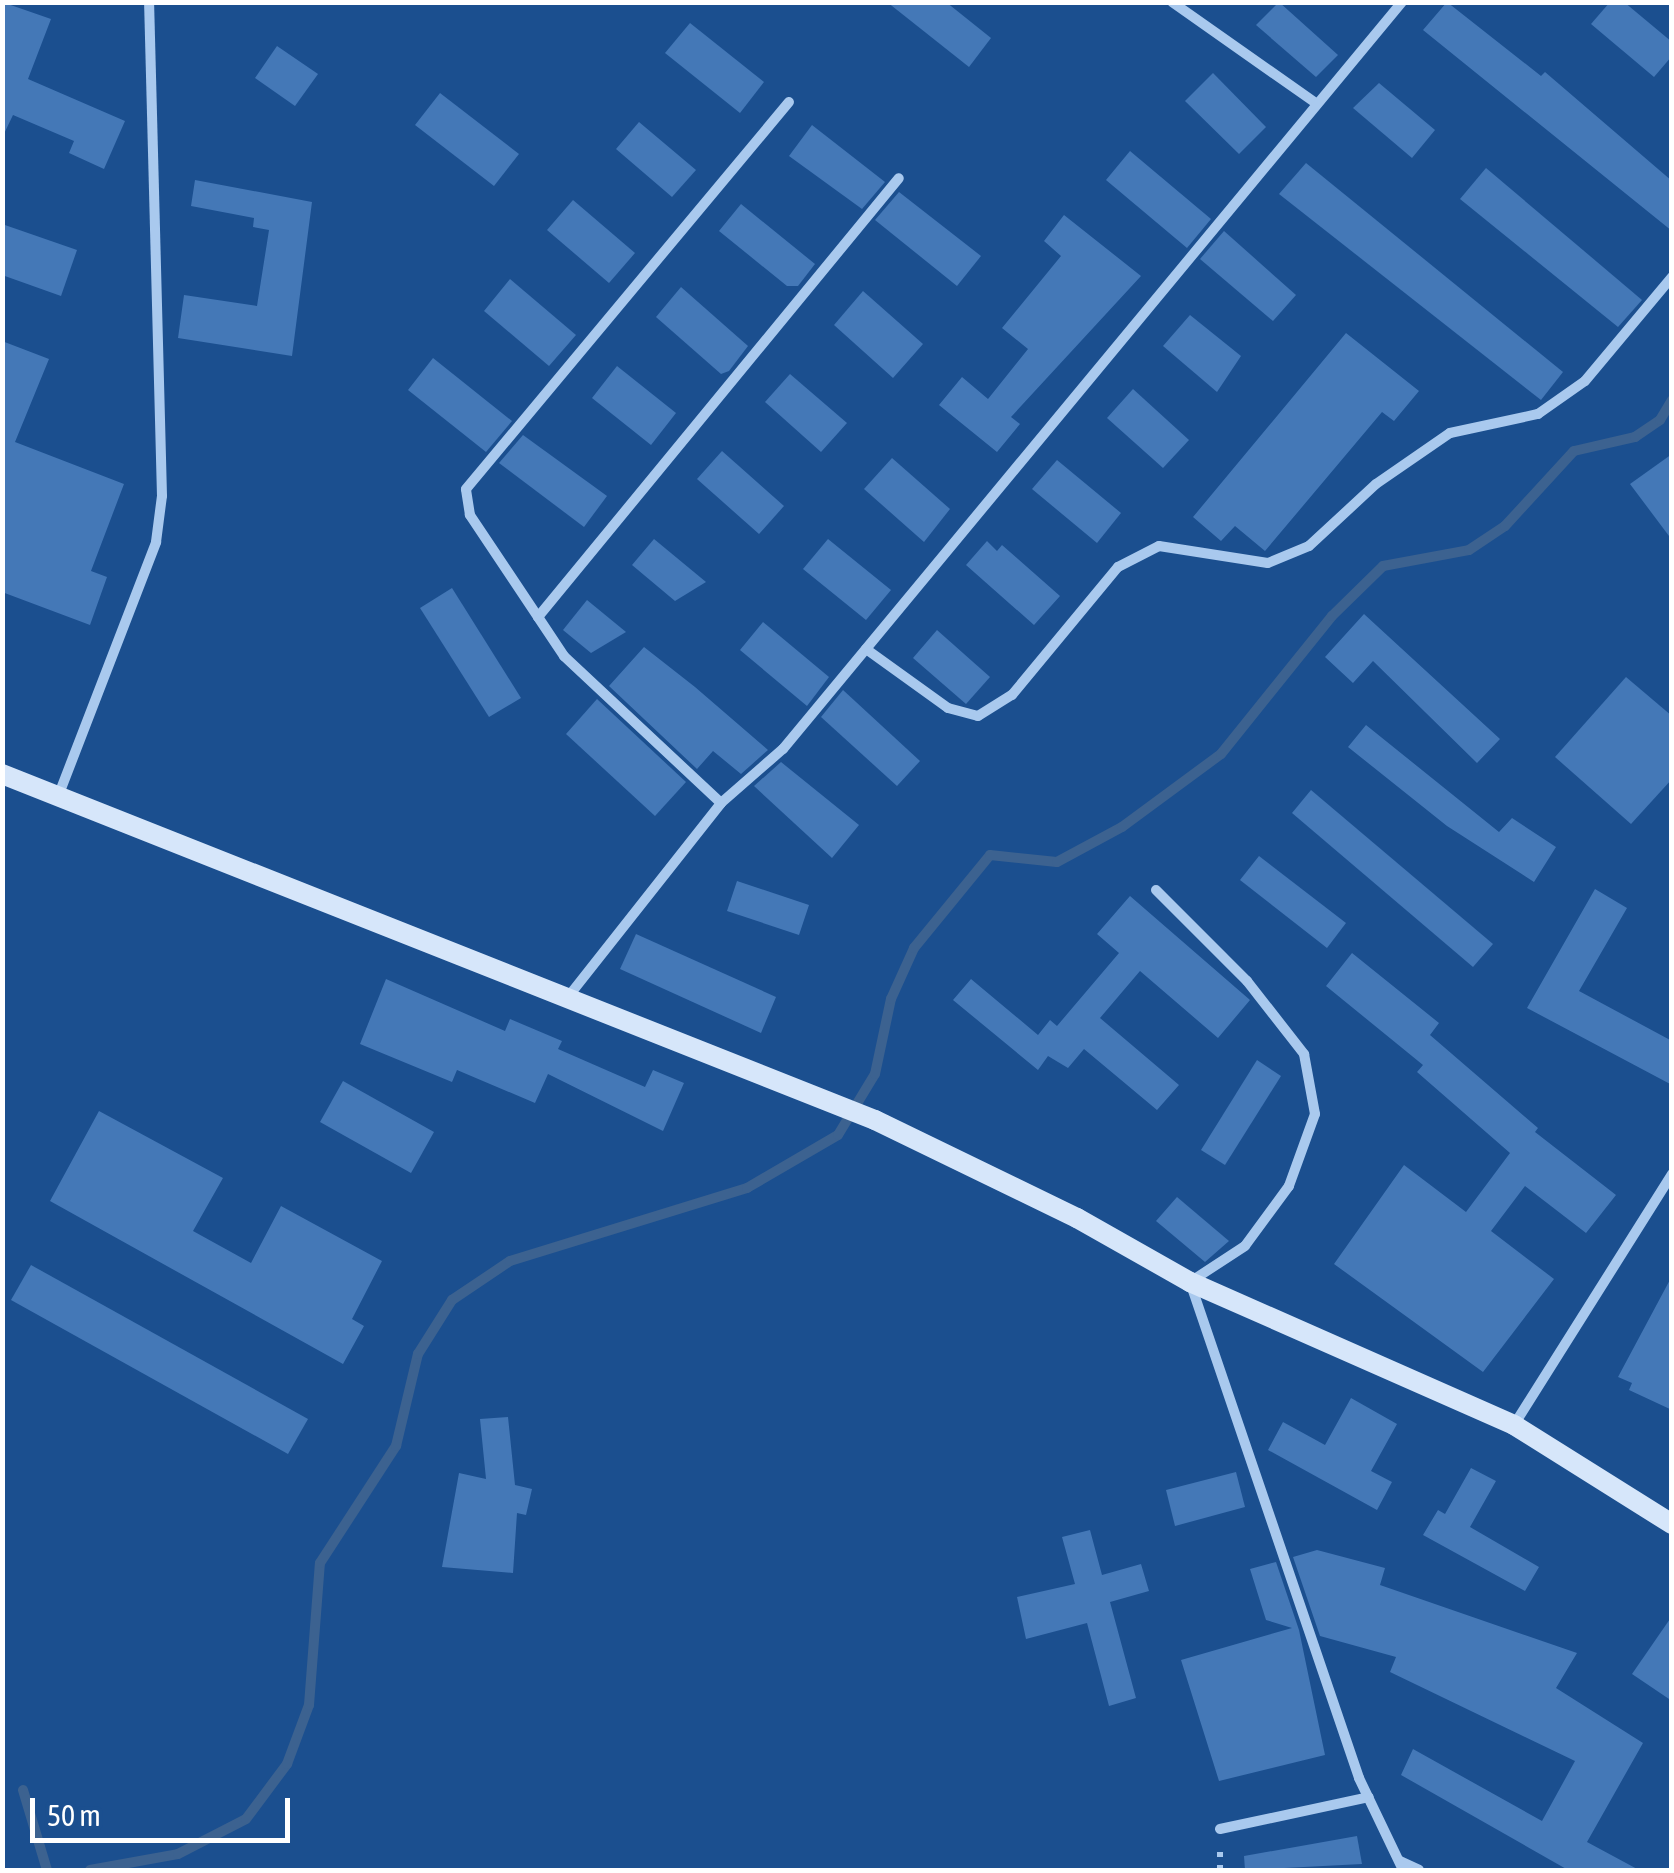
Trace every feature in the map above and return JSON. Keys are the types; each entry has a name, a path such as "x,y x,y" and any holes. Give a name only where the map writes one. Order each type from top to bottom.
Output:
{"street":[{"path":"59,794 156,542 162,496 149,2"},
{"path":"1172,2 1316,104"},
{"path":"568,998 721,803 784,749 1402,2"},
{"path":"721,803 564,656 470,515 466,489 789,102"},
{"path":"538,617 899,178"},
{"path":"866,649 948,708 978,716 1012,695 1118,567 1159,546 1268,563 1309,546 1376,484 1450,434 1538,414 1585,381 1672,277"},
{"path":"2,774 122,816 874,1120 1077,1218 1190,1282 1514,1425 1672,1524"},
{"path":"1156,890 1247,981 1304,1054 1316,1114 1289,1186 1245,1246 1190,1282"},
{"path":"1514,1425 1672,1174"},
{"path":"1190,1282 1369,1797 1401,1866 1418,1870"},
{"path":"1220,1829 1369,1797"}],"building":[{"path":"2,2 51,19 28,79 125,121 104,169 69,153 74,141 13,115 2,138"},
{"path":"887,2 946,2 991,38 969,67"},
{"path":"1279,2 1338,55 1316,77 1256,25"},
{"path":"1447,2 1541,76 1545,72 1672,181 1672,231 1423,30"},
{"path":"1610,2 1624,2 1672,42 1672,56 1654,77 1591,24"},
{"path":"690,23 764,82 740,113 665,53"},
{"path":"277,46 318,74 295,106 255,78"},
{"path":"1213,73 1266,127 1239,154 1185,101"},
{"path":"1379,83 1435,130 1412,158 1353,108"},
{"path":"440,93 519,154 494,186 415,125"},
{"path":"639,122 696,170 672,197 616,149"},
{"path":"812,125 885,182 862,209 789,156"},
{"path":"1130,151 1211,219 1187,248 1106,180"},
{"path":"1306,163 1563,372 1541,400 1279,194"},
{"path":"1486,168 1642,300 1618,327 1460,199"},
{"path":"195,180 312,202 292,356 178,338 184,295 257,306 269,230 253,227 254,218 191,206"},
{"path":"899,192 981,256 957,286 875,220"},
{"path":"573,200 635,253 609,283 547,230"},
{"path":"741,204 815,264 798,286 787,286 719,231"},
{"path":"1064,215 1141,276 1011,417 1020,424 997,452 939,405 962,377 988,399 1028,349 1002,328 1061,256 1044,241"},
{"path":"2,224 77,250 61,296 2,275"},
{"path":"1224,231 1296,295 1273,321 1200,259"},
{"path":"510,279 576,335 549,366 484,311"},
{"path":"681,287 748,346 729,371 721,374 656,317"},
{"path":"863,291 923,344 893,378 834,325"},
{"path":"1190,315 1241,356 1217,392 1163,346"},
{"path":"1346,333 1419,391 1394,421 1382,412 1265,551 1235,526 1221,541 1193,517"},
{"path":"2,341 49,359 15,442 124,484 91,571 107,577 90,625 2,592"},
{"path":"433,358 512,421 486,452 408,390"},
{"path":"617,366 676,413 651,445 592,398"},
{"path":"790,374 847,423 821,452 765,402"},
{"path":"1133,389 1189,440 1163,468 1107,418"},
{"path":"523,435 607,496 584,527 499,463"},
{"path":"722,451 784,506 759,534 697,479"},
{"path":"1672,454 1672,540 1630,484"},
{"path":"892,458 950,509 924,542 864,489"},
{"path":"1057,460 1121,513 1097,543 1032,489"},
{"path":"654,539 706,582 675,601 632,565"},
{"path":"828,539 891,590 866,620 803,569"},
{"path":"987,541 997,551 1002,545 1060,596 1034,625 966,565"},
{"path":"452,588 521,698 489,717 420,608"},
{"path":"587,600 626,632 591,653 563,630"},
{"path":"1364,614 1500,739 1477,763 1373,661 1353,683 1325,657"},
{"path":"763,622 829,677 807,706 740,650"},
{"path":"937,630 990,677 966,704 913,658"},
{"path":"644,647 768,750 741,774 713,751 697,769 609,686"},
{"path":"1626,677 1672,716 1672,779 1631,824 1555,757"},
{"path":"843,690 920,761 897,786 821,717"},
{"path":"597,699 686,782 655,816 566,734"},
{"path":"1366,725 1499,832 1512,818 1556,847 1534,882 1447,826 1348,747"},
{"path":"781,762 859,825 832,858 754,786"},
{"path":"1311,790 1493,944 1473,967 1292,813"},
{"path":"1259,856 1346,923 1327,948 1240,880"},
{"path":"737,881 809,905 799,935 727,911"},
{"path":"1595,889 1627,908 1579,991 1672,1041 1672,1085 1527,1008"},
{"path":"1130,896 1250,1000 1218,1038 1140,971 1100,1018 1179,1085 1157,1110 1084,1049 1068,1068 1048,1056 1038,1070 953,1000 971,979 1038,1035 1050,1020 1057,1026 1119,953 1097,934"},
{"path":"636,934 776,997 761,1033 620,969"},
{"path":"1352,953 1439,1023 1430,1035 1538,1128 1535,1132 1616,1195 1586,1233 1525,1186 1491,1231 1554,1279 1483,1372 1334,1264 1404,1165 1466,1212 1510,1153 1417,1072 1423,1065 1326,986"},
{"path":"386,979 505,1031 510,1019 562,1041 558,1049 645,1087 653,1070 684,1083 663,1131 548,1074 535,1103 457,1070 452,1082 360,1044"},
{"path":"1257,1060 1281,1076 1225,1165 1201,1150"},
{"path":"343,1081 434,1132 411,1173 320,1122"},
{"path":"99,1111 223,1178 193,1231 251,1263 281,1206 382,1261 352,1319 364,1326 343,1364 50,1201"},
{"path":"1177,1197 1229,1241 1205,1262 1156,1221"},
{"path":"31,1265 308,1419 288,1454 11,1300"},
{"path":"1672,1276 1672,1410 1629,1390 1632,1383 1618,1377"},
{"path":"1351,1398 1397,1424 1371,1471 1392,1482 1377,1510 1268,1450 1283,1422 1325,1445"},
{"path":"508,1417 515,1485 532,1489 526,1515 517,1513 513,1573 442,1567 459,1473 486,1479 480,1419"},
{"path":"1471,1468 1496,1481 1470,1527 1539,1567 1525,1591 1423,1535 1438,1510 1445,1514"},
{"path":"1236,1472 1245,1507 1175,1526 1166,1490"},
{"path":"1090,1530 1102,1575 1141,1564 1149,1591 1110,1602 1136,1698 1109,1706 1087,1623 1026,1639 1017,1597 1075,1584 1062,1537"},
{"path":"1317,1550 1385,1568 1380,1585 1577,1653 1556,1688 1643,1743 1587,1842 1639,1870 1568,1870 1401,1775 1413,1749 1542,1821 1575,1761 1390,1672 1396,1657 1320,1636 1293,1557"},
{"path":"1276,1562 1299,1630 1325,1755 1219,1781 1181,1660 1292,1628 1266,1620 1250,1569"},
{"path":"1672,1616 1672,1701 1632,1674"},
{"path":"1357,1836 1362,1864 1245,1870 1244,1856"}],"waterway":[{"path":"90,1870 178,1854 246,1819 287,1764 309,1705 320,1563 396,1446 418,1354 452,1300 510,1261 747,1188 838,1135 875,1074 891,999 914,948 990,855 1057,862 1122,827 1221,754 1332,616 1383,566 1469,550 1505,526 1574,451 1635,437 1660,420 1672,400"},
{"path":"23,1790 47,1870"}]}
